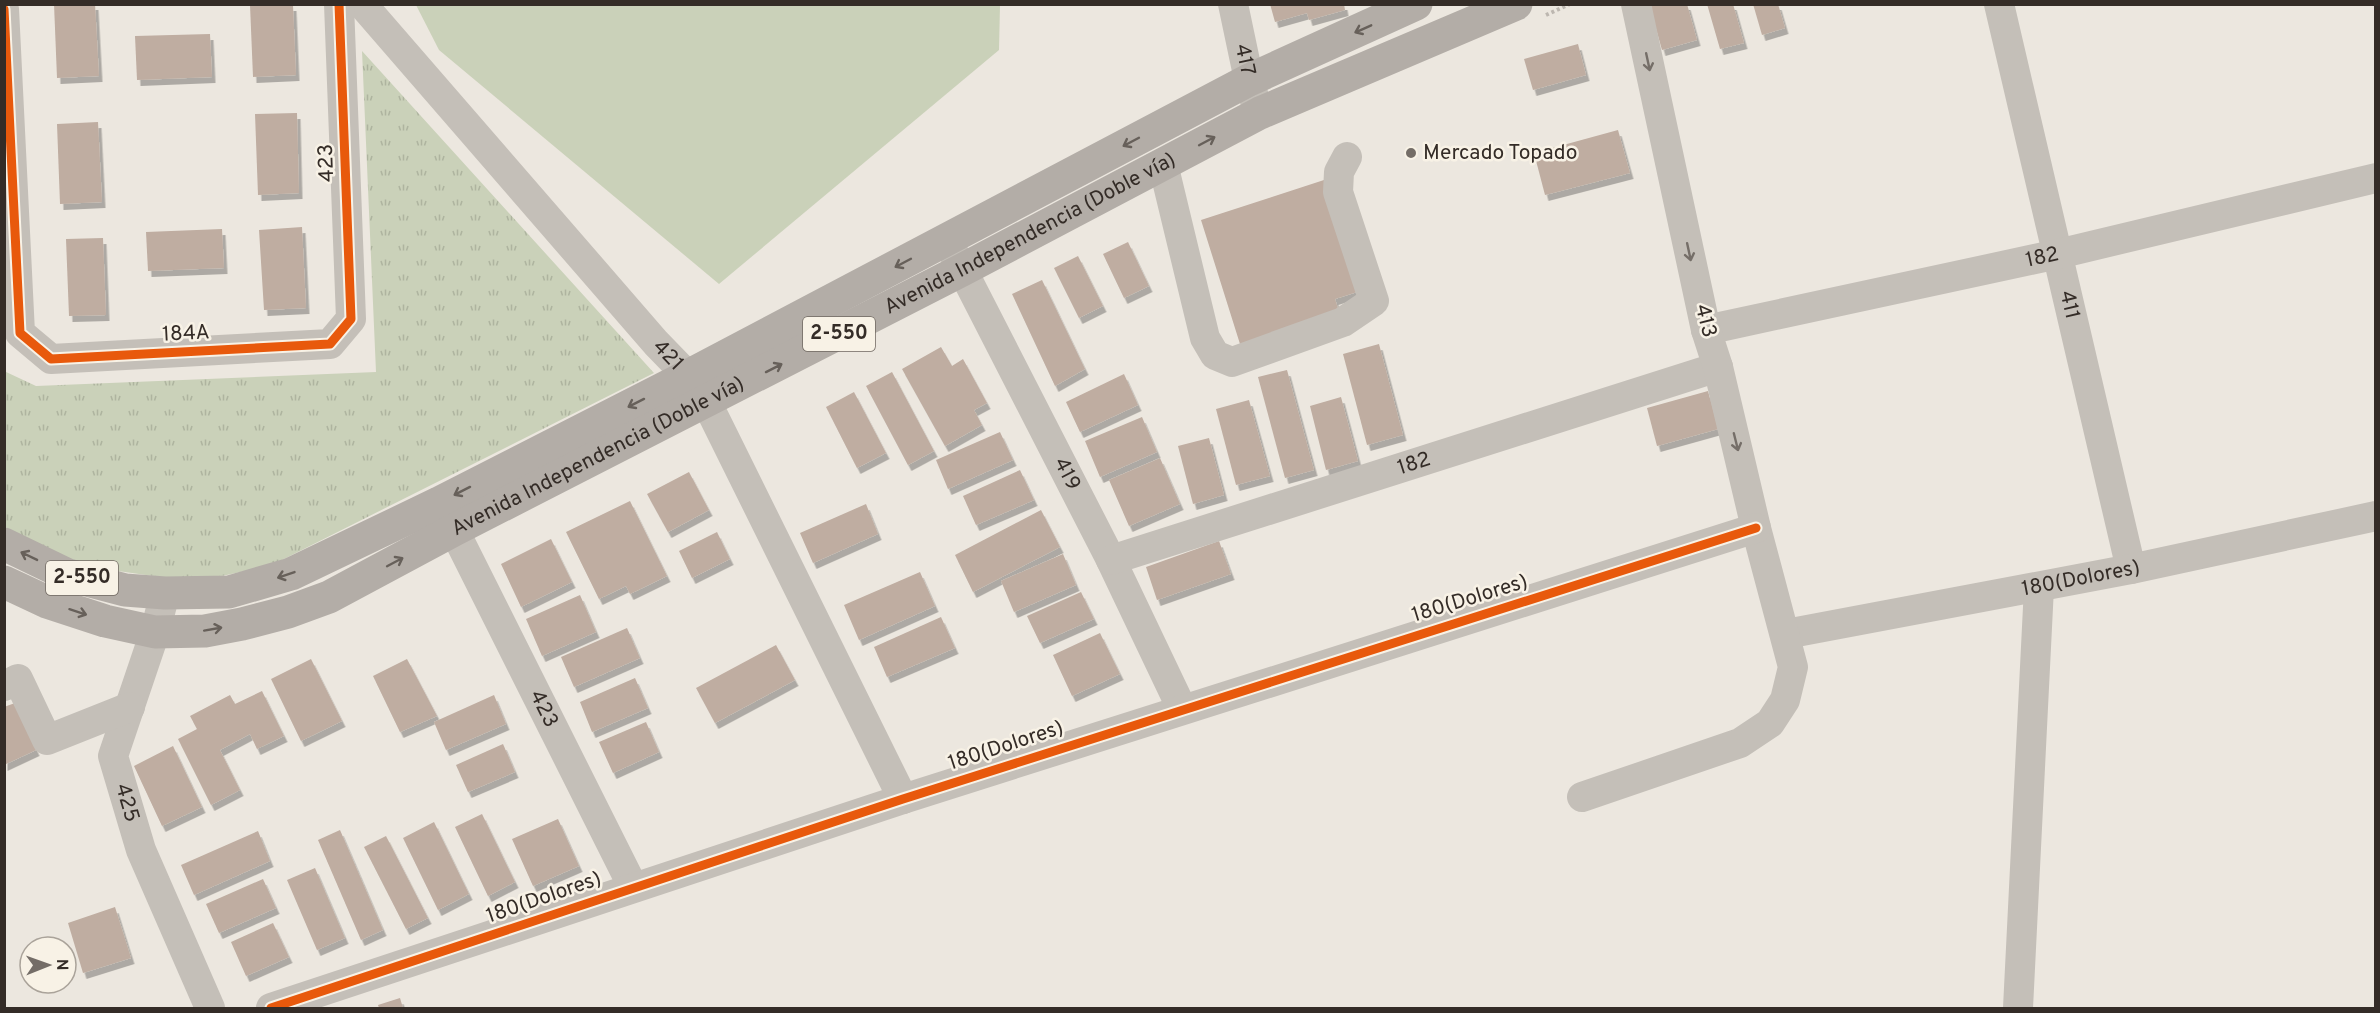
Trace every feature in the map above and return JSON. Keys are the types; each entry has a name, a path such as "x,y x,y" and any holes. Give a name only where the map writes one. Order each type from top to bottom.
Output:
{"main road":[{"name":"Avenida Independencia (Doble vía)","path":"165,593 229,592 291,574 439,503 688,376 1249,80 1416,4"},
{"name":"Avenida Independencia (Doble vía)","path":"155,632 205,631 288,612 329,597 454,530 706,403 1260,114 1516,4"},
{"name":"2-550","path":"4,544 68,575 125,590 165,593"},
{"name":"2-550","path":"4,582 47,602 105,621 155,632"}],"street":[{"name":"423","path":"339,4 351,319"},
{"name":"421","path":"362,4 648,334 688,376 706,403 903,799"},
{"name":"417","path":"1233,4 1249,80 1260,114"},
{"name":"413","path":"1582,797 1740,743 1770,723 1785,700 1793,667 1756,528 1718,367 1706,330 1636,4"},
{"name":"411","path":"1999,4 2131,569"},
{"path":"4,9 10,234"},
{"path":"1163,164 1205,338 1215,354 1232,362 1343,322 1374,301 1338,192 1339,172 1347,157"},
{"name":"182","path":"1706,330 2058,254 2376,178"},
{"name":"184A","path":"10,234 20,333 51,359 330,344 351,319"},
{"name":"419","path":"947,240 1111,560 1182,709"},
{"name":"182","path":"1111,560 1718,367"},
{"name":"180(Dolores)","path":"1786,634 2131,569 2376,516"},
{"name":"180(Dolores)","path":"271,1008 903,799 1756,528"},
{"name":"423","path":"454,530 633,887"},
{"path":"2018,1008 2038,587"},
{"name":"425","path":"165,593 155,632 113,756 141,850 210,1008"},
{"path":"4,686 18,679 47,740 130,707"}],"green space":[{"path":"416,5 1000,5 999,50 719,284 439,50"},
{"path":"362,51 654,373 272,565 195,582 83,566 5,527 4,371 36,386 376,372"}],"building":[{"path":"54,4 95,4 99,76 57,78"},
{"path":"1270,4 1344,4 1345,10 1309,20 1307,13 1275,22"},
{"path":"1649,4 1687,4 1697,40 1662,50"},
{"path":"1707,4 1733,4 1744,43 1720,49"},
{"path":"1753,4 1778,4 1785,28 1762,35"},
{"path":"250,5 293,5 296,75 253,77"},
{"path":"210,34 212,77 137,80 135,36"},
{"path":"1578,44 1586,75 1533,90 1524,59"},
{"path":"297,113 299,193 258,195 255,114"},
{"path":"98,122 102,202 60,204 57,124"},
{"path":"1618,130 1630,173 1545,195 1534,153"},
{"path":"1324,180 1360,291 1335,299 1339,312 1240,344 1201,220"},
{"path":"302,227 306,308 264,310 259,230"},
{"path":"222,229 224,268 148,271 146,232"},
{"path":"103,238 106,315 69,316 66,239"},
{"path":"1128,242 1149,286 1124,298 1103,254"},
{"path":"1078,256 1103,306 1079,318 1054,268"},
{"path":"1042,280 1085,369 1055,386 1012,294"},
{"path":"1379,344 1403,435 1367,445 1343,354"},
{"path":"941,347 952,366 963,359 987,403 974,410 982,425 945,446 902,369"},
{"path":"1287,370 1314,470 1285,478 1258,377"},
{"path":"892,372 934,451 908,465 866,386"},
{"path":"1124,374 1138,405 1080,432 1066,402"},
{"path":"1708,391 1718,429 1657,446 1647,408"},
{"path":"854,392 886,453 857,468 826,407"},
{"path":"1341,397 1358,461 1326,470 1310,406"},
{"path":"1249,400 1270,476 1236,485 1216,409"},
{"path":"1142,417 1157,452 1100,477 1085,441"},
{"path":"1000,432 1013,460 948,489 936,460"},
{"path":"1209,438 1224,495 1193,504 1178,446"},
{"path":"1160,458 1180,504 1129,526 1109,480"},
{"path":"1020,470 1034,500 976,525 963,496"},
{"path":"689,472 709,510 668,532 647,494"},
{"path":"630,501 667,576 630,594 626,586 599,599 566,532"},
{"path":"866,504 878,534 813,563 800,533"},
{"path":"1041,510 1060,547 973,592 955,555"},
{"path":"717,532 730,559 692,578 679,551"},
{"path":"551,539 572,582 521,607 501,564"},
{"path":"1219,541 1231,574 1157,600 1146,567"},
{"path":"1063,554 1076,585 1014,612 1001,581"},
{"path":"920,572 935,606 859,640 844,605"},
{"path":"1081,592 1094,619 1040,643 1027,616"},
{"path":"580,595 596,632 542,656 526,619"},
{"path":"941,617 955,648 887,677 874,647"},
{"path":"627,628 640,658 574,687 561,657"},
{"path":"1100,633 1120,674 1072,696 1053,655"},
{"path":"776,645 795,680 715,723 696,688"},
{"path":"311,659 342,721 301,741 271,679"},
{"path":"407,659 437,716 400,732 373,676"},
{"path":"635,678 648,708 592,732 580,702"},
{"path":"262,691 284,736 257,749 250,734 220,750 240,790 211,805 178,739 197,729 190,716 230,695 235,704"},
{"path":"494,695 506,724 446,750 434,722"},
{"path":"15,703 36,750 4,765 4,707"},
{"path":"646,722 659,752 613,773 599,742"},
{"path":"503,744 515,772 468,792 456,765"},
{"path":"173,746 202,807 162,826 134,766"},
{"path":"482,814 515,882 488,896 455,827"},
{"path":"558,819 579,866 533,886 512,839"},
{"path":"434,822 469,894 438,910 403,838"},
{"path":"340,830 383,930 361,940 318,840"},
{"path":"258,831 270,861 194,895 181,865"},
{"path":"386,836 428,918 406,929 364,847"},
{"path":"315,868 345,938 317,950 287,880"},
{"path":"263,879 276,908 219,933 206,904"},
{"path":"115,907 131,958 83,973 78,956 78,935 72,935 68,923"},
{"path":"273,923 289,957 246,976 231,942"},
{"path":"400,998 403,1008 379,1008 378,1005"}],"cycle path":[{"path":"4,9 20,333 51,359 330,344 351,319 339,4"},
{"path":"271,1008 903,799 1756,528"}],"place":[{"name":"Mercado Topado","path":"1411,153"}]}
